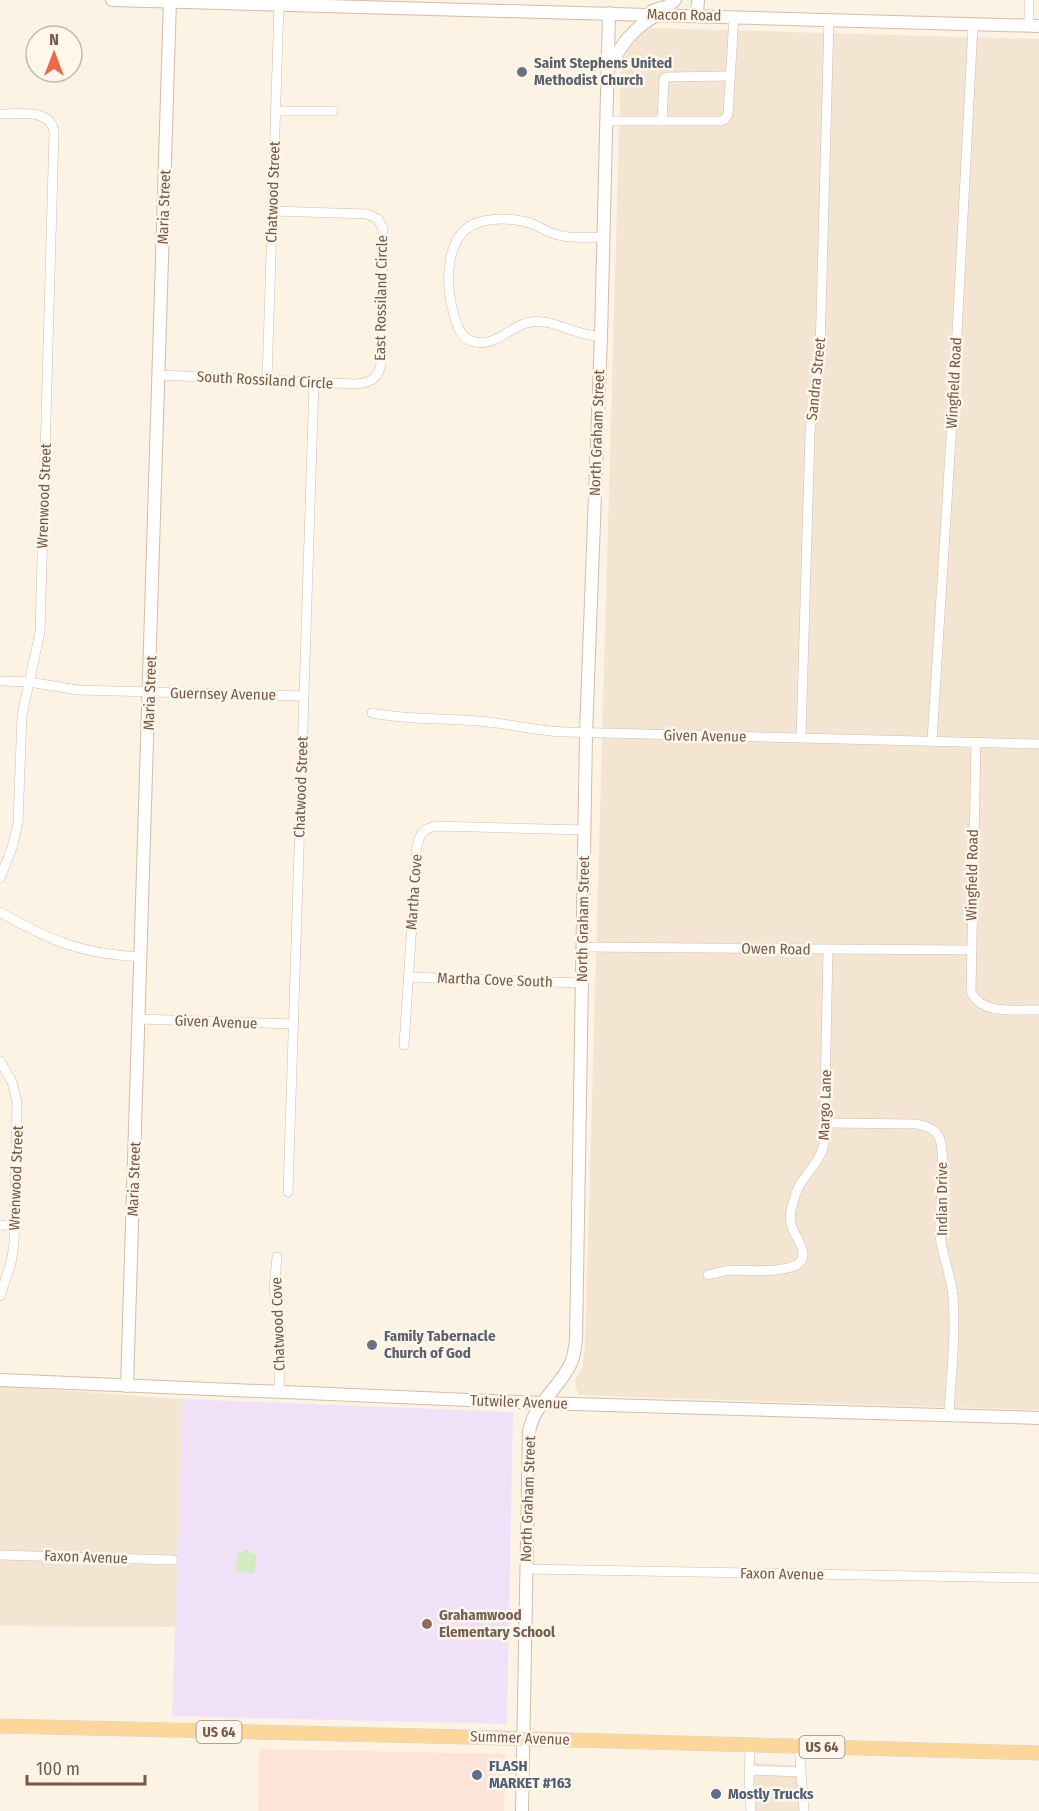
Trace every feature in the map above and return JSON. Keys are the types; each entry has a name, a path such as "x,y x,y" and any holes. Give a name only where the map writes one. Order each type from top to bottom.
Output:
{"main road":[{"name":"Macon Road","path":"112,0 279,4 448,4 609,13 1034,26"},
{"path":"642,14 668,6 675,0"},
{"path":"697,15 698,0"},
{"name":"Maria Street","path":"127,1386 170,1"},
{"name":"North Graham Street","path":"522,1811 529,1432 534,1413 564,1376 572,1362 576,1340 586,733 601,336 609,13"},
{"path":"608,72 630,33 656,14"},
{"name":"Tutwiler Avenue","path":"0,1380 541,1403 1039,1418"},
{"name":"Summer Avenue","path":"0,1726 1039,1753"}],"street":[{"path":"1029,0 1034,26"},
{"name":"Chatwood Street","path":"267,380 279,4"},
{"path":"606,121 721,121 725,119 728,114 734,16"},
{"name":"Sandra Street","path":"801,738 810,432 820,351 829,20"},
{"name":"Wingfield Road","path":"932,741 954,390 973,25"},
{"path":"662,121 664,79 667,77 730,76"},
{"path":"275,111 333,111"},
{"name":"Wrenwood Street","path":"0,114 42,115 52,123 54,132 39,640 22,724 18,823 12,848 0,878"},
{"name":"East Rossiland Circle","path":"272,211 372,216 381,224 383,241 381,363 378,375 371,382"},
{"path":"601,336 584,335 548,323 534,322 522,325 493,341 473,341 464,336 457,326 448,282 450,263 456,243 466,229 482,221 514,220 531,224 557,235 604,237"},
{"name":"South Rossiland Circle","path":"160,375 355,384 371,382"},
{"name":"Chatwood Street","path":"288,1192 314,382"},
{"name":"Guernsey Avenue","path":"0,681 29,682 78,690 304,696"},
{"name":"Given Avenue","path":"372,713 402,718 477,721 545,731 586,733 1039,744"},
{"name":"Wingfield Road","path":"976,743 970,987 973,996 980,1004 996,1009 1039,1010"},
{"name":"Martha Cove","path":"404,1046 417,847 423,831 437,826 584,830"},
{"path":"0,912 45,937 72,947 104,954 141,957"},
{"name":"Owen Road","path":"582,947 970,950"},
{"name":"Margo Lane","path":"708,1275 724,1271 783,1270 800,1262 802,1253 790,1225 791,1213 799,1187 822,1152 825,1123 828,950"},
{"name":"Martha Cove South","path":"408,977 581,983"},
{"name":"Given Avenue","path":"139,1019 294,1024"},
{"name":"Wrenwood Street","path":"0,1061 12,1082 17,1102 11,1263 0,1296"},
{"name":"Indian Drive","path":"825,1123 916,1124 927,1126 939,1136 942,1153 941,1241 951,1278 953,1298 949,1414"},
{"path":"0,1225 14,1226"},
{"name":"Chatwood Cove","path":"277,1257 274,1288 281,1332 279,1391"},
{"name":"Faxon Avenue","path":"0,1555 173,1560"},
{"name":"Faxon Avenue","path":"526,1569 1039,1578"},
{"path":"750,1745 751,1811"},
{"path":"799,1746 804,1811"},
{"path":"749,1770 801,1772"}],"shaded area":[{"path":"652,28 1039,39 1039,1410 579,1395 575,1386 576,1377 582,1368 585,1348 621,62 638,37"},
{"path":"0,1386 183,1399 176,1627 0,1626"},
{"path":"183,1399 513,1412 507,1724 172,1716"},
{"path":"259,1749 505,1754 504,1811 258,1811"},
{"path":"745,1762 803,1766 807,1811 746,1811"}],"green space":[{"path":"247,1549 251,1554 257,1554 254,1574 235,1571 238,1553"}],"place":[{"name":"Saint Stephens United Methodist Church","path":"522,72"},
{"name":"Family Tabernacle Church of God","path":"372,1345"},
{"name":"Grahamwood Elementary School","path":"427,1624"},
{"name":"FLASH MARKET #163","path":"477,1775"},
{"name":"Mostly Trucks","path":"716,1794"}]}
